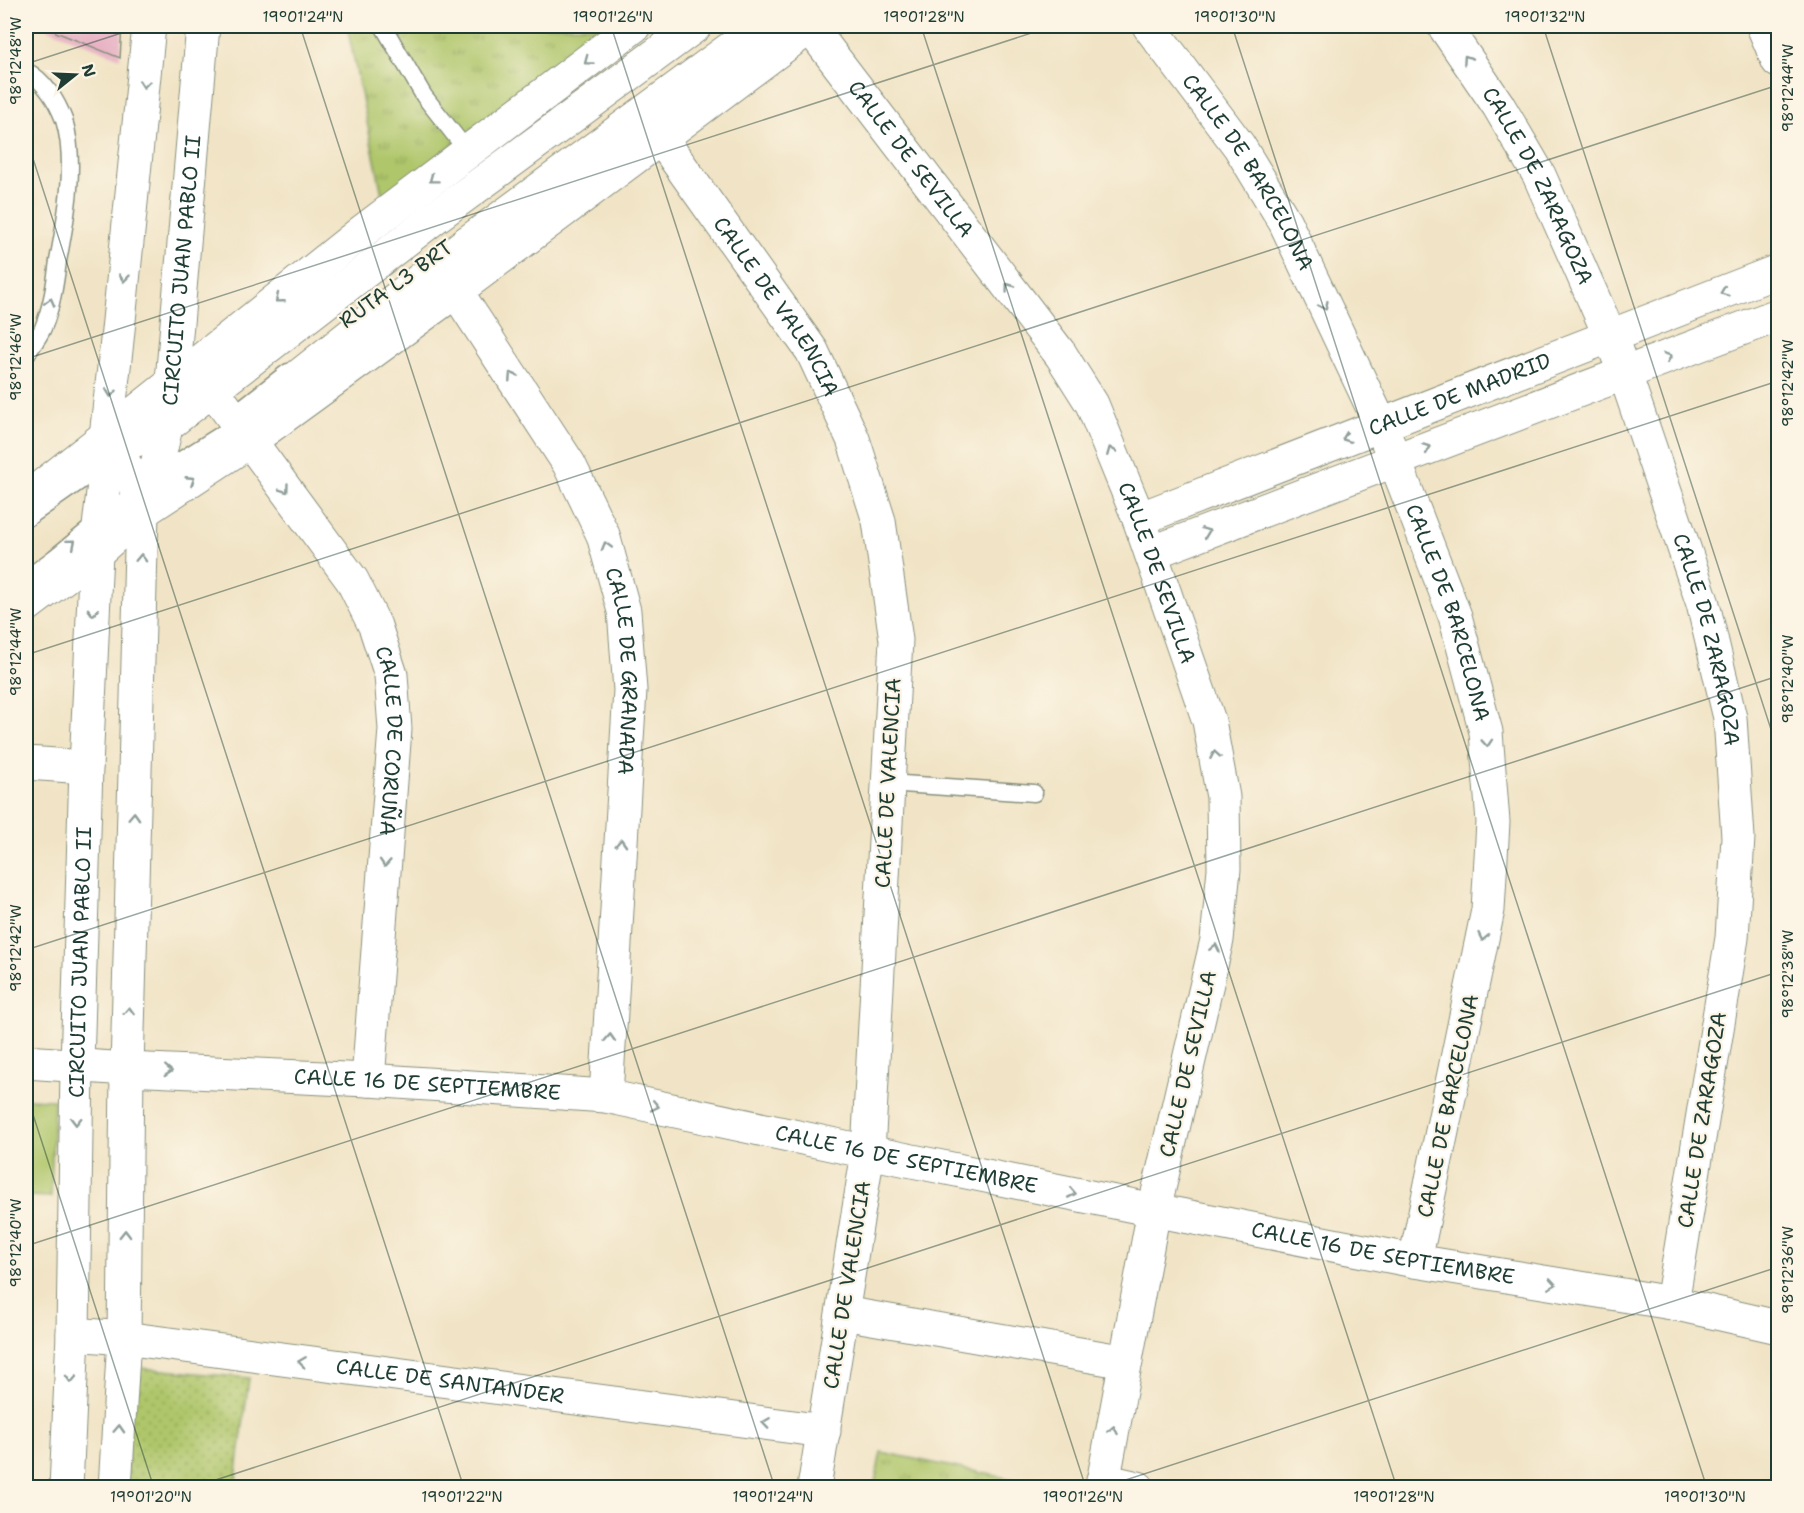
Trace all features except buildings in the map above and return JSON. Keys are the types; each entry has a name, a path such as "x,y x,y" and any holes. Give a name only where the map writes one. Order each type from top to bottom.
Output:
{"street":[{"name":"CIRCUITO JUAN PABLO II","path":"66,1488 73,1334 77,1065 86,767 96,553 110,451 116,350 149,26"},
{"name":"CIRCUITO JUAN PABLO II","path":"115,1488 124,1338 127,1069 145,494 198,409 203,26"},
{"path":"26,606 96,553 145,494 198,409 363,231 634,26"},
{"path":"110,451 198,409 283,405 464,265 604,117 695,26"},
{"path":"26,500 110,451 198,409 434,218 761,26"},
{"path":"283,405 290,384 464,265 660,137 805,26"},
{"name":"CALLE DE SEVILLA","path":"805,26 1061,355 1092,404 1151,553 1209,721 1223,797 1224,869 1217,940 1155,1210 1103,1484"},
{"name":"CALLE DE BARCELONA","path":"1149,26 1239,146 1285,222 1381,425 1395,460 1458,626 1486,732 1493,822 1488,910 1415,1261"},
{"name":"CALLE DE ZARAGOZA","path":"1444,26 1498,105 1539,175 1610,336 1703,604 1730,718 1738,837 1732,938 1672,1303"},
{"path":"1763,26 1779,61"},
{"name":"CALLE DE VALENCIA","path":"660,137 812,351 853,439 879,521 896,640 868,1152 814,1488"},
{"name":"CALLE DE GRANADA","path":"464,265 569,464 603,536 624,611 630,690 606,1096"},
{"name":"CALLE DE MADRID","path":"1138,519 1779,271"},
{"name":"CALLE DE MADRID","path":"1151,553 1779,315"},
{"name":"CALLE DE CORUÑA","path":"198,409 352,580 375,626 391,675 396,729 368,1080"},
{"name":"CIRCUITO JUAN PABLO II","path":"110,451 127,465 145,494"},
{"path":"26,763 86,767"},
{"name":"CALLE 16 DE SEPTIEMBRE","path":"26,1062 368,1080 606,1096 1155,1210 1415,1261 1672,1303 1779,1327"},
{"path":"843,1313 1126,1362"},
{"name":"CALLE DE SANTANDER","path":"73,1334 124,1338 824,1431"},
{"path":"1103,1484 1138,1488"}],"lane":[{"path":"383,26 424,96 468,152"},
{"path":"198,409 369,258 677,26"},
{"path":"604,117 710,26"},
{"path":"604,117 744,26"},
{"name":"RUTA L3 BRT","path":"464,265 805,26"},
{"path":"1773,26 1779,36"},
{"path":"26,71 35,76 52,96 64,121 69,150 69,180 66,219 51,302 42,329 26,354"},
{"path":"26,519 110,451"},
{"path":"26,579 101,519 145,494"},
{"path":"888,783 1034,793"}],"green space":[{"path":"347,26 606,26 383,199"},
{"path":"26,1099 54,1100 51,1197 26,1196"},
{"path":"130,1367 249,1378 235,1487 127,1488"},
{"path":"881,1452 1045,1486 1045,1487 874,1487"}]}
